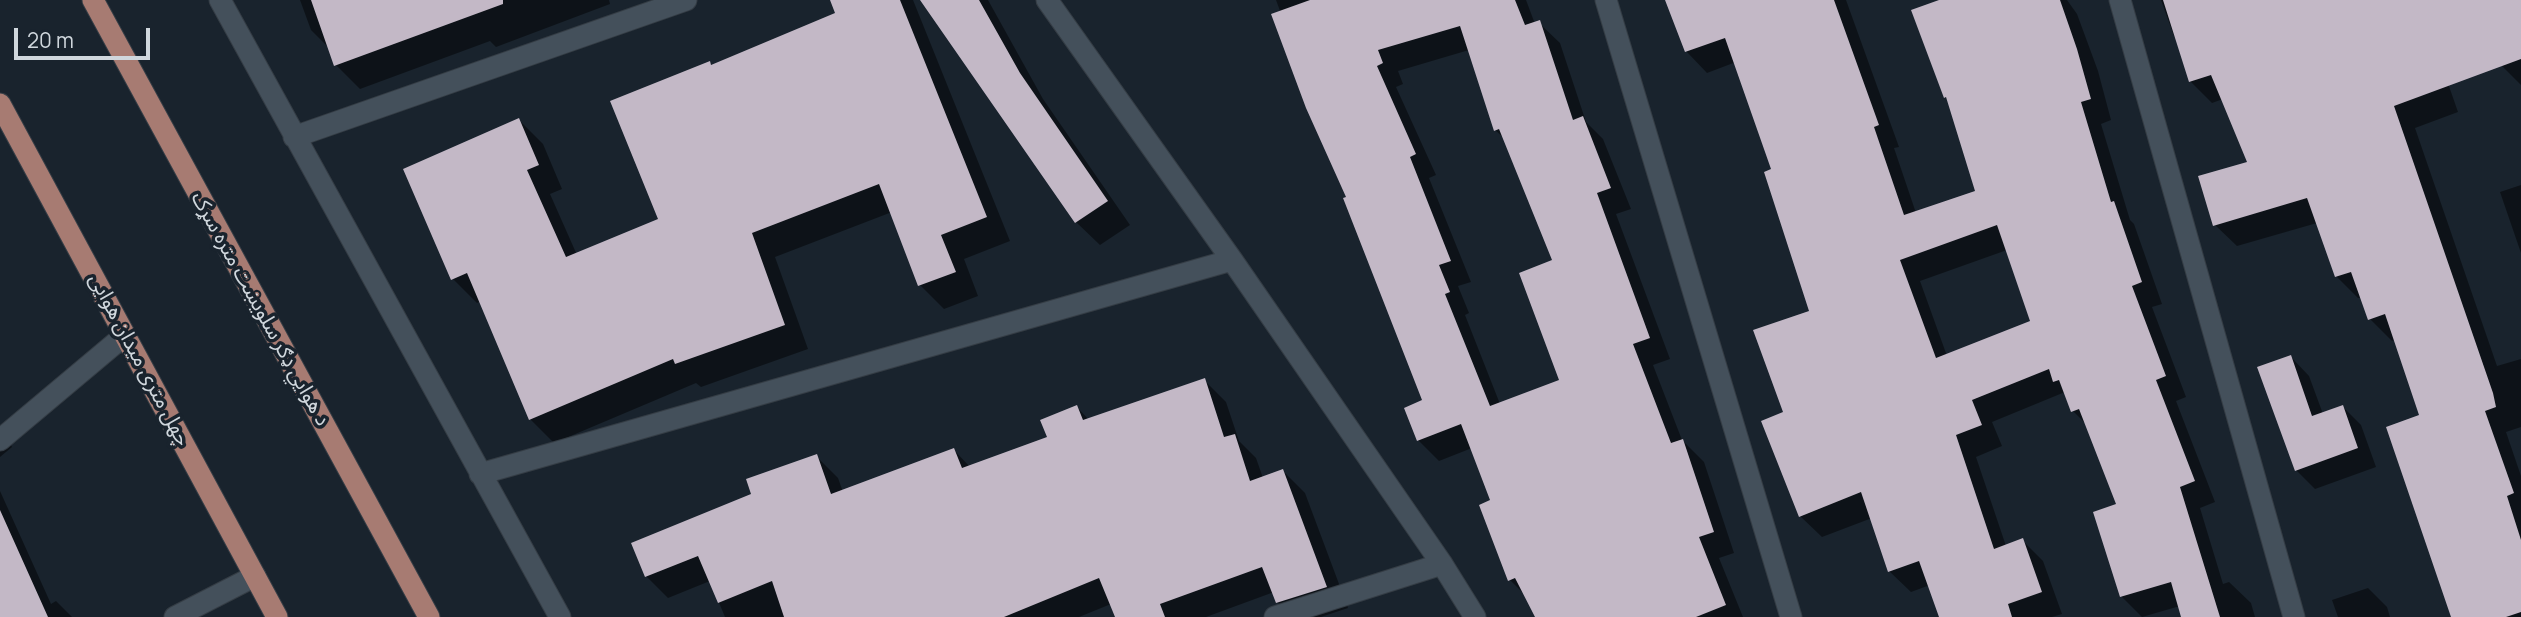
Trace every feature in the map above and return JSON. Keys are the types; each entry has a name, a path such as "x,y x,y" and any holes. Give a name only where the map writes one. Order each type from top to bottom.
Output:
{"main road":[{"name":"د هوايي ډګر سلویښت متره سړک","path":"93,0 429,617"},
{"name":"چهل متری میدان هوایی","path":"0,104 277,617"}],"street":[{"path":"220,0 293,137 560,617"},
{"path":"293,137 686,0"},
{"path":"1047,0 1232,260 1442,564 1475,617"},
{"path":"1606,0 1791,617"},
{"path":"2120,0 2294,617"},
{"path":"480,474 1232,260"},
{"path":"0,440 125,335"},
{"path":"1275,617 1442,564"},
{"path":"175,617 255,576"}],"building":[{"path":"311,0 503,0 503,4 334,66"},
{"path":"830,0 900,0 987,217 941,235 956,272 918,286 879,184 752,233 785,325 675,364 673,359 529,420 467,273 451,280 403,169 519,118 539,165 527,170 566,257 658,219 610,101 710,61 711,65 835,13"},
{"path":"920,0 979,0 1020,73 1108,201 1075,223"},
{"path":"1310,0 1515,0 1525,25 1540,20 1573,120 1583,116 1611,188 1597,193 1650,338 1633,344 1671,443 1683,439 1714,532 1699,537 1726,605 1696,617 1535,617 1515,578 1508,581 1479,505 1490,500 1461,424 1417,441 1404,408 1422,400 1343,198 1346,197 1306,108 1271,14","holes":["1460,26 1494,131 1499,129 1552,260 1519,273 1559,380 1490,406 1445,294 1450,292 1439,265 1451,261 1410,157 1416,154 1377,66 1383,63 1378,50"]},
{"path":"1665,0 1834,0 1879,125 1874,127 1904,215 1975,191 1946,97 1944,98 1911,10 1939,0 2060,0 2091,99 2081,102 2111,202 2114,201 2142,282 2132,286 2166,376 2156,380 2195,481 2180,487 2220,617 2181,617 2171,582 2120,597 2093,512 2116,504 2079,409 2071,412 2059,380 2053,382 2049,369 1972,400 1982,425 1956,435 1994,549 2023,538 2042,592 2008,604 2012,617 1939,617 1919,561 1888,572 1861,492 1799,517 1761,421 1783,412 1753,330 1809,311 1764,172 1771,169 1725,38 1685,52","holes":["1997,225 2030,321 1936,358 1900,260"]},
{"path":"2163,0 2521,0 2521,59 2394,106 2493,393 2496,407 2485,411 2514,493 2507,496 2521,540 2521,612 2506,617 2451,617 2386,427 2419,415 2385,314 2368,320 2351,272 2335,277 2307,198 2213,226 2198,176 2247,162 2211,75 2189,82"},
{"path":"2291,355 2312,416 2343,405 2358,448 2295,471 2257,367"},
{"path":"1205,378 1224,437 1235,434 1250,481 1283,469 1327,587 1276,603 1262,567 1160,604 1165,617 1115,617 1099,578 1004,617 784,617 772,581 718,603 698,556 645,577 631,543 751,494 746,479 817,454 831,494 954,448 962,468 1047,437 1040,420 1077,405 1083,420"},
{"path":"0,510 48,617 0,617"}]}
